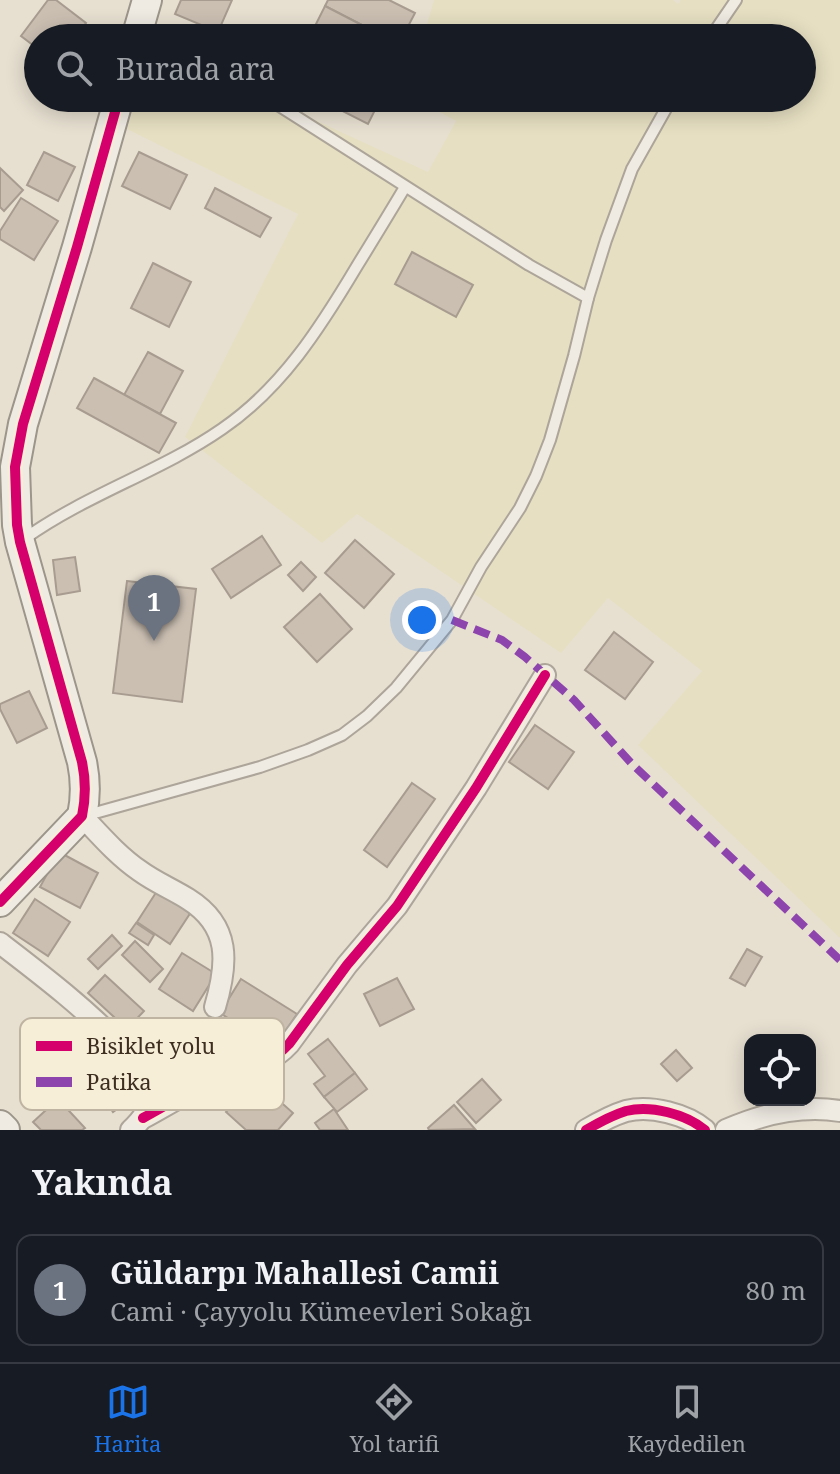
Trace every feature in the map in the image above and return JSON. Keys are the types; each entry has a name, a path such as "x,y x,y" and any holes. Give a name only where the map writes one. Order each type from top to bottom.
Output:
{"street":[{"path":"0,902 82,816 86,799 82,762 8,489 23,424 115,112"},
{"path":"284,1049 347,965 397,906 476,788 545,675"},
{"path":"82,816 141,872 190,900 214,923 221,936 224,955 222,983 215,1007"},
{"path":"0,943 94,1018"},
{"path":"726,1130 796,1109 840,1111"},
{"path":"137,1124 160,1110"},
{"path":"586,1130 627,1111 650,1110 680,1116 705,1130"},
{"path":"0,1125 5,1130"}],"lane":[{"path":"720,24 736,0"},
{"path":"289,112 529,265 588,298"},
{"path":"82,816 260,767 308,750 342,735 396,688 452,620 536,476 550,440 606,240 632,169 664,112"},
{"path":"20,542 89,499 177,456 222,429 260,399 289,369 325,321 405,187"}],"shaded area":[{"path":"434,0 673,0 678,4 681,0 840,0 840,938 638,745 702,671 608,598 561,653 357,514 322,543 185,437 298,214 127,129 132,112 297,112 428,172 456,121 440,112 816,112 816,24 427,24"}],"building":[{"path":"48,0 56,0 86,23 85,24 30,24"},
{"path":"181,0 232,0 222,24 199,24 175,14"},
{"path":"328,0 389,0 415,13 409,24 360,24 325,6"},
{"path":"325,6 360,24 316,24"},
{"path":"344,112 374,112 368,124"},
{"path":"44,152 75,167 58,201 27,185"},
{"path":"139,152 187,175 170,209 122,186"},
{"path":"0,168 23,190 4,211 0,207"},
{"path":"215,188 271,218 260,237 205,208"},
{"path":"21,198 58,221 34,260 0,239 0,231"},
{"path":"412,252 473,285 456,317 395,284"},
{"path":"153,263 191,282 169,327 131,308"},
{"path":"148,352 183,371 160,414 124,395"},
{"path":"94,378 176,423 159,453 77,408"},
{"path":"262,536 281,565 231,598 212,569"},
{"path":"355,540 394,574 364,608 325,573"},
{"path":"75,557 80,591 57,595 53,560"},
{"path":"301,562 316,577 303,591 288,575"},
{"path":"127,581 196,589 182,702 113,693"},
{"path":"320,594 352,629 317,662 284,627"},
{"path":"614,632 653,662 625,699 585,670"},
{"path":"29,691 47,728 17,743 0,704"},
{"path":"535,725 574,752 548,789 509,762"},
{"path":"412,783 435,799 387,867 364,850"},
{"path":"59,852 98,873 80,908 40,887"},
{"path":"157,891 191,912 170,944 137,922"},
{"path":"35,899 70,922 48,956 13,933"},
{"path":"136,923 154,935 148,945 129,933"},
{"path":"112,935 122,946 98,969 88,959"},
{"path":"135,941 163,969 150,982 122,955"},
{"path":"747,949 762,957 745,986 730,978"},
{"path":"182,953 216,974 193,1011 159,989"},
{"path":"105,975 144,1011 137,1018 115,1018 88,993"},
{"path":"397,978 414,1009 380,1026 364,994"},
{"path":"241,979 297,1014 284,1034 284,1018 228,1018 220,1013"},
{"path":"328,1039 355,1073 324,1097 314,1084 325,1076 308,1054"},
{"path":"676,1050 692,1068 677,1081 661,1064"},
{"path":"355,1073 367,1089 337,1112 324,1097"},
{"path":"482,1079 501,1100 476,1123 457,1102"},
{"path":"284,1105 293,1113 278,1130 246,1130 226,1112 284,1110"},
{"path":"454,1105 475,1129 429,1130 428,1128"},
{"path":"334,1109 348,1130 320,1130 315,1123"},
{"path":"46,1110 68,1110 85,1128 41,1130 33,1122"}],"marked path":[{"path":"452,620 502,640 525,657 574,700 632,764 840,960"}],"cycle path":[{"path":"0,902 82,816 85,789 82,762 20,542 15,467 23,424 115,112"},
{"path":"284,1049 347,965 397,906 476,788 545,675"},
{"path":"586,1130 636,1109 678,1115 705,1130"},
{"path":"143,1118 158,1110"}],"place":[{"name":"Güldarpı Mahallesi Camii","path":"154,641"}]}
